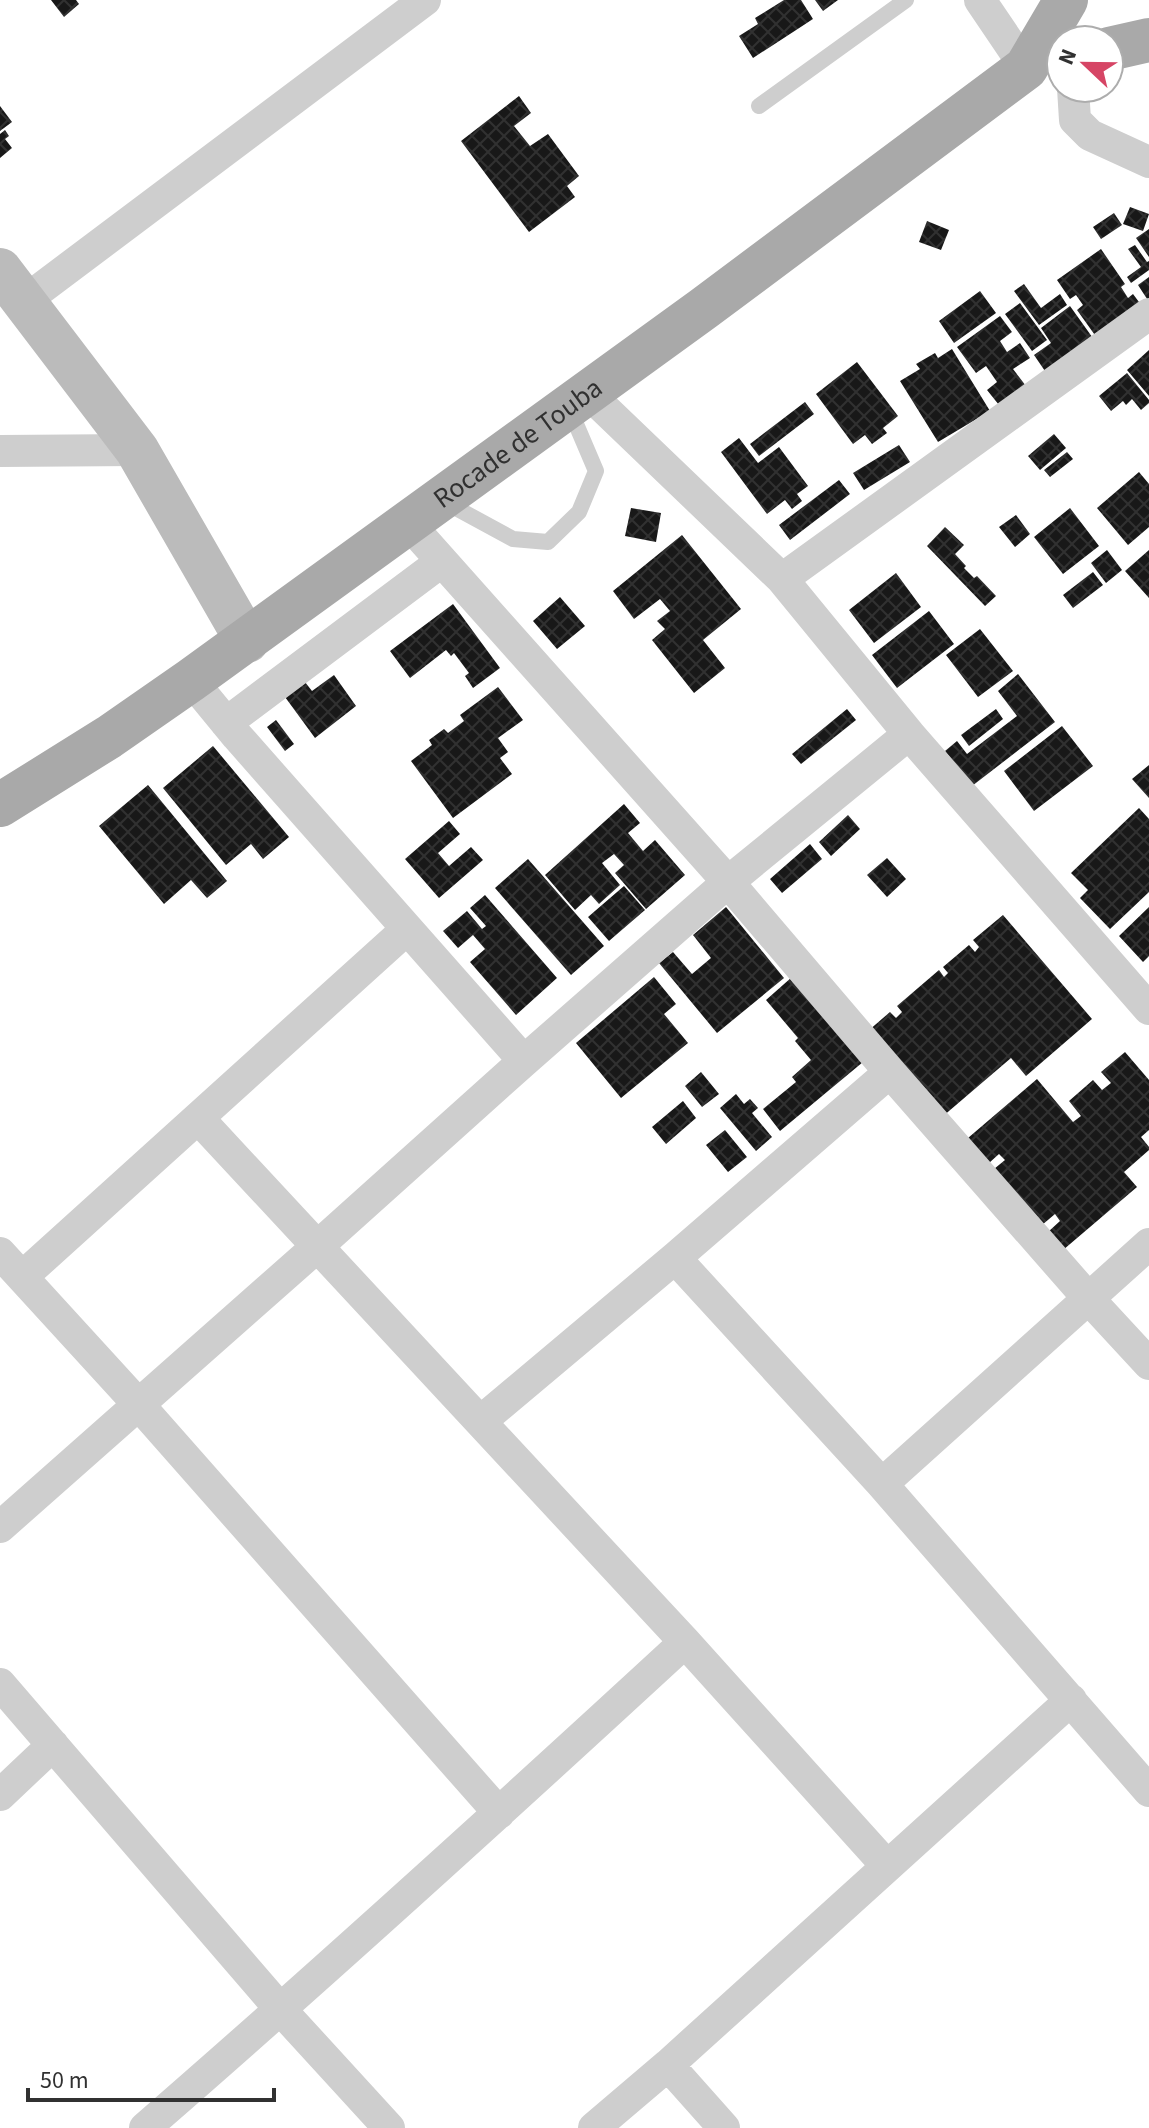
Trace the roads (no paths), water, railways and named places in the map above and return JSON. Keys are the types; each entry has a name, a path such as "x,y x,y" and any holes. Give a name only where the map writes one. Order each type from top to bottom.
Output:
{"main road":[{"name":"Rocade de Touba","path":"0,805 109,737 247,641 1043,64 1066,0"},
{"path":"1125,45 1149,40"}],"street":[{"path":"247,641 137,450 12,286 425,0"},
{"path":"980,0 1043,64"},
{"path":"1074,104 1075,120 1090,135 1149,162"},
{"path":"782,579 1149,314"},
{"path":"578,400 782,579 909,734 1149,1009"},
{"path":"0,451 137,450"},
{"path":"425,512 441,562 728,882 890,1072 1149,1364"},
{"path":"226,723 441,562"},
{"path":"191,680 524,1061"},
{"path":"0,1527 728,882 909,734"},
{"path":"22,1277 407,929"},
{"path":"481,1421 890,1072"},
{"path":"198,1118 685,1642 887,1866"},
{"path":"882,1484 1149,1244"},
{"path":"0,1253 139,1405 499,1813"},
{"path":"675,1258 882,1484 1149,1791"},
{"path":"145,2128 281,2010 685,1642"},
{"path":"0,1684 281,2010 389,2128"},
{"path":"594,2128 668,2065 1071,1700"},
{"path":"0,1795 53,1745"},
{"path":"668,2065 724,2128"}],"lane":[{"path":"759,106 906,0"},
{"path":"425,512 513,539 548,542 579,512 596,471 578,400"}]}
